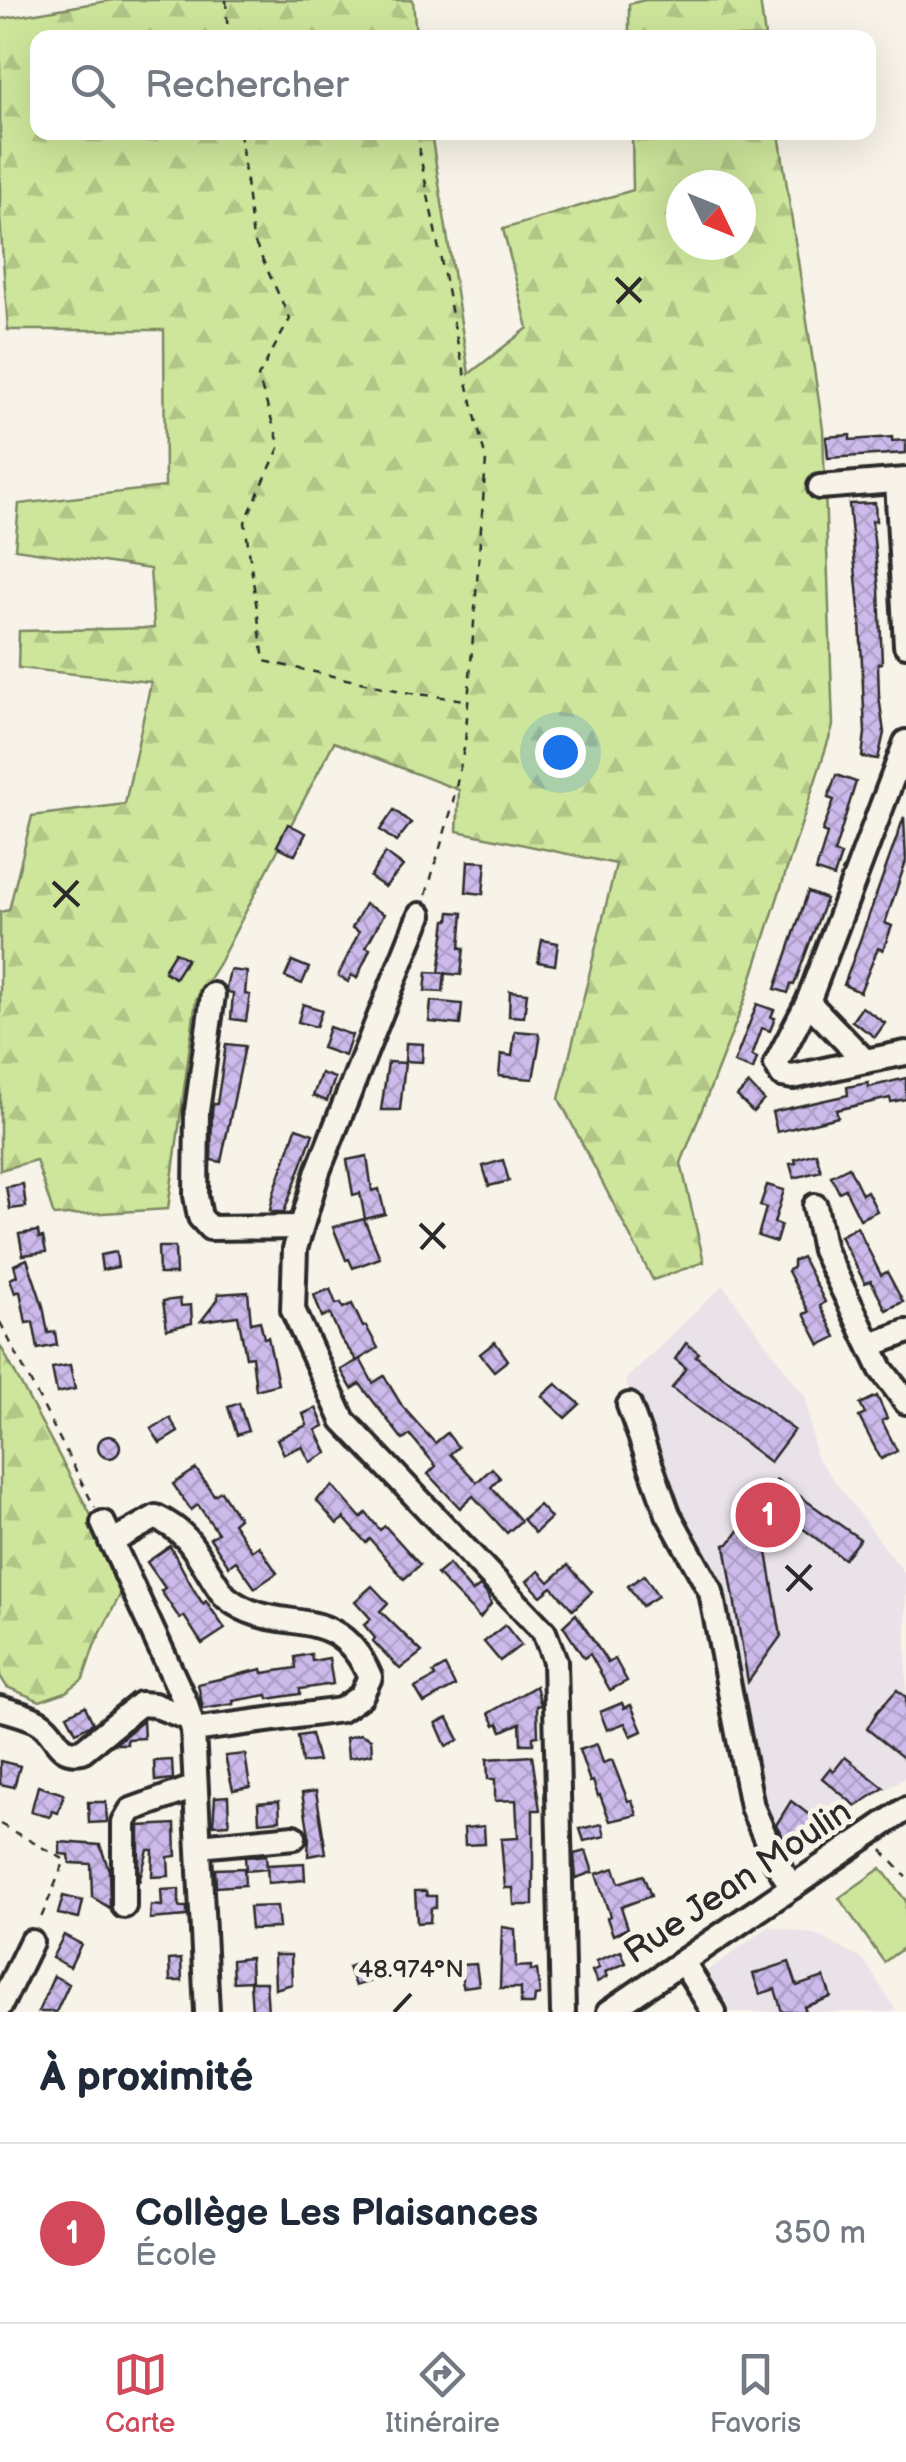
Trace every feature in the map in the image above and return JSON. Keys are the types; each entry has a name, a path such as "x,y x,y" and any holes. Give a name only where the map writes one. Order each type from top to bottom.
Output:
{"street":[{"path":"820,487 901,480 906,645"},
{"path":"906,742 808,1002 776,1064 782,1075 792,1077 906,1053"},
{"path":"420,915 318,1171 295,1249 293,1310 343,1420 544,1632 554,1661 563,2012"},
{"path":"213,995 197,1111 196,1196 200,1217 210,1228 301,1228"},
{"path":"808,1002 865,1061"},
{"path":"815,1206 824,1250 880,1369 906,1402"},
{"path":"871,1345 906,1332"},
{"path":"629,1405 668,1514 712,1592 752,1807 776,1862 792,1887"},
{"path":"0,1708 38,1721 58,1746 70,1754 82,1751 140,1704 154,1705 192,1725 341,1710 361,1696 370,1677 360,1652 330,1628 252,1611 225,1597 181,1529 156,1518 107,1532 192,1725 207,2012"},
{"path":"124,1906 124,1822 131,1810 195,1787"},
{"name":"Rue Jean Moulin","path":"609,2012 906,1809"},
{"path":"199,1846 293,1835"},
{"path":"0,2006 30,1942"},
{"path":"684,1962 714,2012"}],"path":[{"path":"226,0 228,30"},
{"path":"241,140 254,239 290,319 258,377 280,446 246,522 264,660 410,693 468,700"},
{"path":"419,140 458,345 486,460 465,744 451,811 420,915"},
{"path":"0,1322 107,1532"},
{"path":"0,1824 66,1860 30,1942"},
{"path":"868,1834 906,1877"}],"shaded area":[{"path":"723,1285 806,1398 815,1455 906,1575 906,1777 770,1859 709,1601 625,1380"},
{"path":"770,1926 817,1935 864,1960 895,2009 726,2012 703,1974"}],"green space":[{"path":"113,0 413,0 415,30 30,30 30,140 432,140 469,374 528,328 503,229 633,190 632,140 780,140 823,429 833,726 744,1002 681,1163 704,1262 653,1280 559,1099 616,864 457,831 459,790 334,742 196,1000 168,1209 54,1216 36,1160 0,1170 0,912 9,910 32,816 125,804 151,682 18,668 19,631 154,628 150,569 15,549 19,504 165,487 164,330 8,330 0,218 0,19"},
{"path":"645,0 760,0 764,30 629,30 629,4"},
{"path":"0,1345 94,1521 121,1593 94,1646 83,1679 66,1692 40,1701 7,1687 0,1676"},
{"path":"881,1868 906,1901 906,1946 884,1962 839,1898"}],"building":[{"path":"850,435 850,440 906,440 906,453 828,458 826,437"},
{"path":"875,503 876,521 872,521 879,589 879,696 884,733 878,759 862,757 865,733 860,619 849,504"},
{"path":"836,775 856,782 834,853 841,855 834,877 816,871 827,834 822,832 834,800 828,798"},
{"path":"394,810 411,823 396,842 380,830"},
{"path":"904,817 906,861 885,923 892,926 860,992 844,985"},
{"path":"288,824 306,833 295,855 277,846"},
{"path":"385,853 403,866 385,887 370,877"},
{"path":"468,861 486,862 483,894 466,892"},
{"path":"808,892 826,899 788,993 775,989"},
{"path":"365,904 384,914 366,947 370,949 357,978 351,975 348,982 338,976 359,932 352,928"},
{"path":"450,912 463,913 461,975 439,973"},
{"path":"542,940 558,943 555,965 538,962"},
{"path":"175,952 187,959 175,978 165,968"},
{"path":"292,961 309,968 302,984 285,977"},
{"path":"230,970 247,972 245,994 250,995 246,1021 231,1019 233,993 226,988"},
{"path":"427,972 445,973 443,992 425,991"},
{"path":"510,991 527,993 524,1017 509,1016"},
{"path":"431,1001 462,1004 460,1025 429,1022"},
{"path":"303,1004 322,1010 316,1027 298,1022"},
{"path":"757,1004 774,1010 771,1017 775,1018 770,1031 762,1028 752,1056 757,1058 753,1070 734,1063"},
{"path":"862,1007 885,1023 875,1037 852,1021"},
{"path":"329,1027 352,1035 345,1056 322,1048"},
{"path":"515,1031 538,1033 533,1079 499,1076 501,1054 512,1056"},
{"path":"406,1043 423,1044 422,1062 405,1061"},
{"path":"226,1044 245,1046 221,1162 211,1160 212,1112 213,1104 217,1104"},
{"path":"388,1062 405,1063 400,1110 381,1110"},
{"path":"321,1073 335,1078 327,1101 313,1096"},
{"path":"906,1078 906,1099 891,1102 890,1098 836,1110 838,1117 777,1132 772,1112 848,1095 847,1087 868,1083 869,1087"},
{"path":"749,1084 764,1100 753,1112 737,1096"},
{"path":"296,1128 313,1134 284,1212 274,1212 270,1210 274,1192"},
{"path":"816,1153 821,1171 794,1178 790,1164"},
{"path":"367,1156 372,1191 379,1189 385,1214 365,1219 360,1193 353,1195 347,1160"},
{"path":"503,1160 509,1181 489,1186 483,1166"},
{"path":"849,1167 862,1194 867,1191 877,1211 860,1219 845,1189 839,1192 831,1176"},
{"path":"23,1184 26,1207 10,1209 6,1187"},
{"path":"767,1185 784,1190 774,1223 781,1225 776,1242 758,1236 766,1208 760,1206"},
{"path":"364,1219 380,1258 353,1268 333,1227"},
{"path":"857,1227 881,1275 887,1272 903,1302 886,1310 871,1281 865,1283 840,1236"},
{"path":"38,1231 46,1252 23,1255 19,1234"},
{"path":"158,1247 175,1247 176,1274 159,1274"},
{"path":"116,1252 118,1267 102,1270 100,1255"},
{"path":"802,1257 825,1302 820,1306 836,1337 820,1345 804,1314 809,1312 788,1271 793,1261"},
{"path":"27,1259 48,1333 55,1332 57,1345 38,1349 33,1322 26,1323 20,1291 15,1293 10,1279 17,1276 14,1265"},
{"path":"330,1289 336,1304 341,1303 343,1308 352,1304 378,1348 360,1359 373,1383 384,1376 402,1406 435,1443 447,1433 458,1447 450,1454 477,1482 492,1468 500,1478 491,1487 521,1521 507,1533 473,1496 460,1508 428,1474 436,1466 410,1435 403,1440 360,1384 352,1389 341,1370 357,1361 330,1314 322,1317 314,1295"},
{"path":"248,1292 251,1323 260,1321 264,1338 268,1337 278,1384 256,1390 252,1356 246,1357 238,1316 201,1321 218,1294"},
{"path":"180,1299 181,1306 191,1305 192,1323 167,1329 163,1301"},
{"path":"495,1342 508,1360 494,1371 480,1354"},
{"path":"686,1343 699,1353 696,1356 794,1430 770,1462 672,1388 686,1368 675,1359"},
{"path":"70,1365 75,1389 57,1393 52,1368"},
{"path":"556,1384 580,1404 565,1418 542,1396"},
{"path":"877,1396 887,1418 882,1421 897,1451 881,1459 859,1417 865,1414 860,1404"},
{"path":"239,1403 248,1431 237,1435 228,1407"},
{"path":"316,1408 324,1426 316,1430 327,1453 310,1462 302,1446 284,1454 277,1439 307,1425 303,1414"},
{"path":"170,1418 178,1432 160,1443 151,1429"},
{"path":"109,1436 120,1447 109,1458 98,1447"},
{"path":"196,1469 214,1495 221,1491 239,1518 233,1523 252,1551 259,1546 277,1573 255,1588 236,1561 229,1566 210,1538 218,1533 198,1505 191,1510 173,1484"},
{"path":"777,1480 860,1539 844,1559 763,1499"},
{"path":"333,1486 361,1518 366,1513 380,1530 385,1526 420,1565 404,1579 370,1539 366,1543 344,1518 337,1524 316,1500"},
{"path":"759,1504 781,1636 748,1682 725,1545"},
{"path":"539,1505 551,1518 535,1533 523,1519"},
{"path":"170,1546 203,1604 206,1601 225,1629 202,1644 161,1591 165,1588 147,1562"},
{"path":"449,1564 472,1592 480,1586 487,1594 491,1604 480,1618 437,1574"},
{"path":"568,1565 592,1592 573,1610 552,1587 541,1596 527,1581 539,1571 549,1582"},
{"path":"644,1575 658,1596 642,1606 628,1586"},
{"path":"372,1586 388,1603 380,1611 422,1652 400,1669 373,1641 375,1638 364,1625 371,1619 355,1601"},
{"path":"576,1614 608,1663 615,1659 627,1681 610,1690 590,1654 584,1658 563,1626"},
{"path":"505,1625 521,1645 500,1661 484,1642"},
{"path":"311,1654 312,1661 329,1658 333,1684 300,1689 300,1694 268,1699 267,1695 203,1709 198,1684 262,1669 263,1673 296,1668 295,1657"},
{"path":"445,1666 455,1686 424,1703 415,1688"},
{"path":"536,1686 541,1705 537,1706 538,1736 533,1737 533,1744 521,1744 520,1723 502,1731 489,1713"},
{"path":"897,1690 906,1697 906,1760 867,1729"},
{"path":"622,1703 624,1708 631,1705 642,1731 631,1736 625,1723 607,1730 600,1712"},
{"path":"85,1706 93,1723 76,1732 67,1715"},
{"path":"448,1718 459,1740 446,1746 436,1723"},
{"path":"143,1721 144,1738 115,1744"},
{"path":"311,1734 318,1761 302,1763 298,1736"},
{"path":"360,1734 371,1739 372,1754 348,1758 346,1738"},
{"path":"597,1744 603,1763 612,1760 637,1815 610,1821 579,1750"},
{"path":"245,1754 250,1787 233,1790 225,1756"},
{"path":"532,1756 540,1810 533,1810 533,1905 514,1905 513,1888 505,1888 501,1839 518,1838 516,1800 495,1801 495,1779 488,1779 487,1759"},
{"path":"845,1757 884,1788 856,1806 822,1778"},
{"path":"172,1760 173,1779 155,1781 154,1761"},
{"path":"0,1761 20,1766 14,1787 0,1784"},
{"path":"38,1786 64,1794 58,1813 52,1811 50,1817 31,1812"},
{"path":"316,1791 326,1853 308,1856 302,1793"},
{"path":"228,1796 229,1824 213,1825 215,1797"},
{"path":"279,1801 280,1820 259,1822 258,1803"},
{"path":"791,1801 824,1826 791,1849 776,1825"},
{"path":"88,1802 106,1802 107,1822 89,1823"},
{"path":"175,1824 176,1856 168,1857 169,1876 152,1877 153,1850 148,1850 139,1882 139,1826"},
{"path":"602,1824 605,1836 584,1841 580,1829"},
{"path":"484,1826 485,1844 465,1845 464,1828"},
{"path":"60,1842 100,1845 109,1870 110,1908 92,1897 91,1864 70,1863 69,1855 60,1854"},
{"path":"586,1851 593,1872 576,1878 574,1854"},
{"path":"266,1855 267,1869 246,1871 245,1857"},
{"path":"304,1863 305,1880 268,1883 267,1865"},
{"path":"244,1868 245,1885 216,1887 215,1869"},
{"path":"614,1868 619,1883 643,1875 651,1896 621,1907 628,1928 613,1935 596,1874"},
{"path":"179,1889 179,1907 187,1907 187,1916 150,1919 151,1905 162,1906 161,1890"},
{"path":"415,1891 436,1896 430,1922 417,1923"},
{"path":"63,1896 83,1901 79,1918 58,1914"},
{"path":"277,1906 279,1928 251,1929 249,1907"},
{"path":"502,1927 515,1929 516,1967 531,1966 531,1971 537,1970 540,1995 535,1996 534,2004 521,2004 521,1988 500,1988"},
{"path":"64,1935 81,1944 70,1967 52,1958"},
{"path":"621,1951 626,1963 605,1972 607,1977 597,1982 592,1971 599,1968 596,1961"},
{"path":"274,1955 291,1955 292,1984 275,1989"},
{"path":"250,1958 251,1981 233,1982 232,1960"},
{"path":"181,1959 182,1981 170,1981 169,1960"},
{"path":"365,1961 371,1981 355,1986 348,1967"},
{"path":"789,1962 797,1986 824,1977 831,1997 804,2007 806,2012 782,2012 775,1989 760,1994 753,1974"},
{"path":"476,1964 479,1985 463,1987 460,1965"},
{"path":"54,1976 69,1984 56,2012 38,2012"},
{"path":"250,1982 266,1982 268,2012 252,2012"}],"place":[{"name":"Collège Les Plaisances","path":"768,1515"}]}
